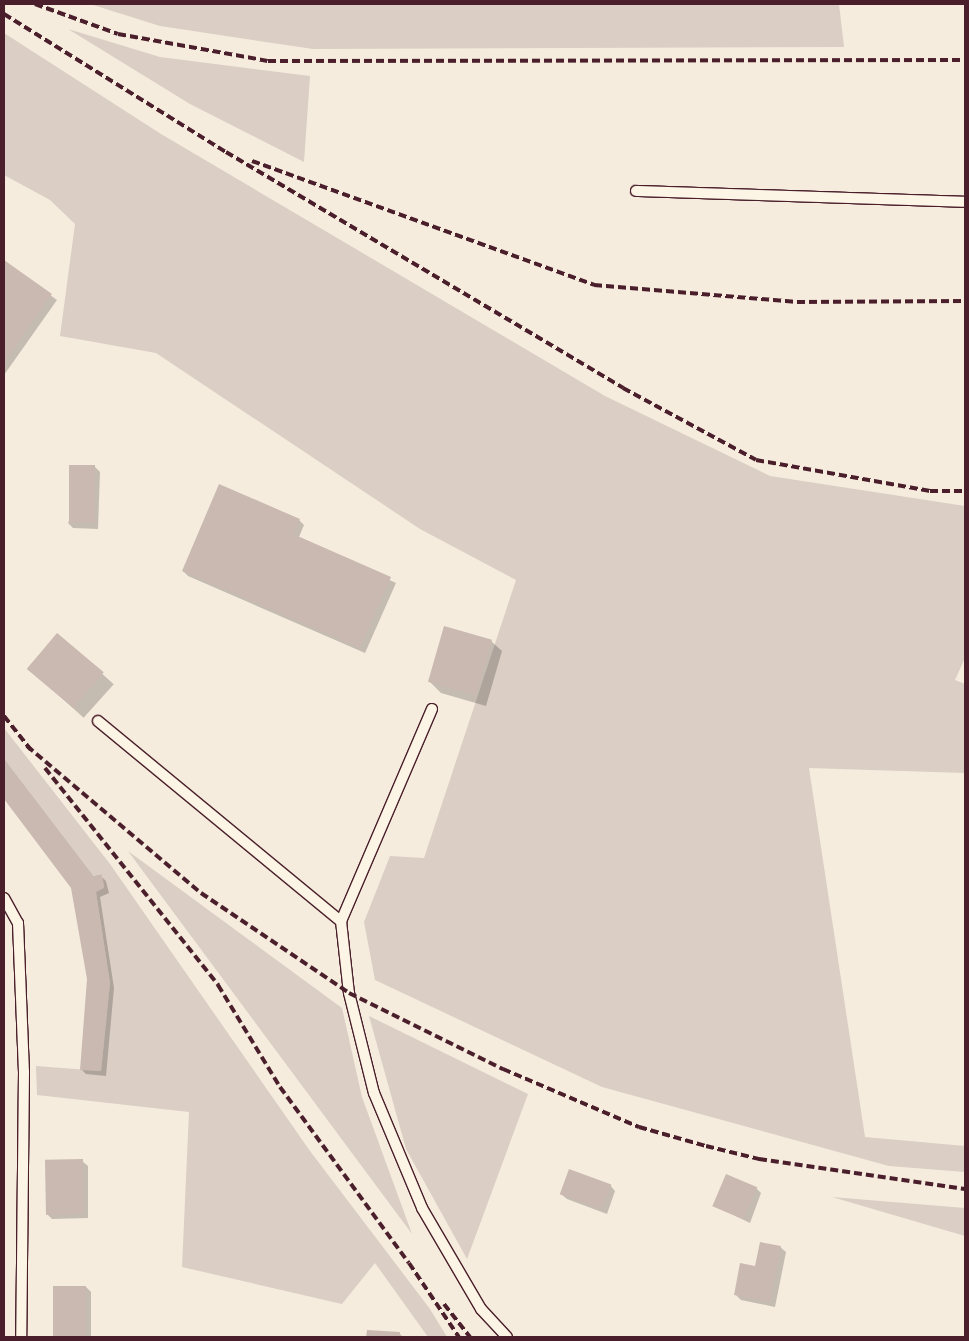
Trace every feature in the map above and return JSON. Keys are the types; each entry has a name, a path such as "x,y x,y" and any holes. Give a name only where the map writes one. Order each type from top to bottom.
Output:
{"lane":[{"path":"636,191 965,202"},
{"path":"432,709 341,921 349,993 374,1093 422,1208 481,1309 507,1337"},
{"path":"98,721 341,921"},
{"path":"4,898 18,923 23,1052 21,1337"}],"shaded area":[{"path":"90,4 839,4 844,47 313,49 160,26"},
{"path":"68,29 160,57 310,76 304,162 190,104"},
{"path":"4,33 161,134 605,396 770,476 965,506 965,658 955,680 965,684 965,773 809,768 865,1137 965,1146 965,1172 889,1166 602,1087 375,980 364,922 390,856 424,858 516,580 420,529 156,353 60,336 75,224 50,200 4,175"},
{"path":"4,728 110,864 310,1151 430,1309 447,1337 428,1337 375,1263 342,1304 182,1267 189,1112 37,1095 36,1066 101,1071 110,983 96,892 104,887 102,874 93,876 4,759"},
{"path":"128,851 342,1008 362,1097 412,1234"},
{"path":"369,1016 528,1094 467,1259 406,1149"},
{"path":"832,1197 965,1208 965,1236"}],"building":[{"path":"4,260 52,294 4,363"},
{"path":"69,465 95,465 95,523 69,523"},
{"path":"219,484 300,519 293,534 391,577 360,648 182,571"},
{"path":"444,626 492,640 476,696 428,682"},
{"path":"57,633 104,672 74,708 27,669"},
{"path":"4,759 93,876 102,874 104,888 96,892 110,983 101,1071 80,1070 87,979 71,888 4,799"},
{"path":"83,1159 84,1214 46,1215 45,1160"},
{"path":"569,1169 611,1184 602,1210 560,1194"},
{"path":"726,1174 757,1187 744,1220 712,1206"},
{"path":"760,1242 781,1246 770,1302 734,1295 740,1263 755,1266"},
{"path":"53,1286 86,1286 86,1337 53,1337"},
{"path":"367,1330 400,1332 399,1337 366,1337"}],"railway":[{"path":"35,4 118,34 268,61 965,60"},
{"path":"4,14 226,152 623,388 756,460 930,491 965,491"},
{"path":"252,161 594,285 797,302 965,301"},
{"path":"4,716 31,750"},
{"path":"27,746 201,893 349,993 503,1069 639,1127 706,1146 759,1159 965,1189"},
{"path":"45,768 218,985 280,1087 409,1263 459,1337"},
{"path":"444,1304 470,1337"}]}
